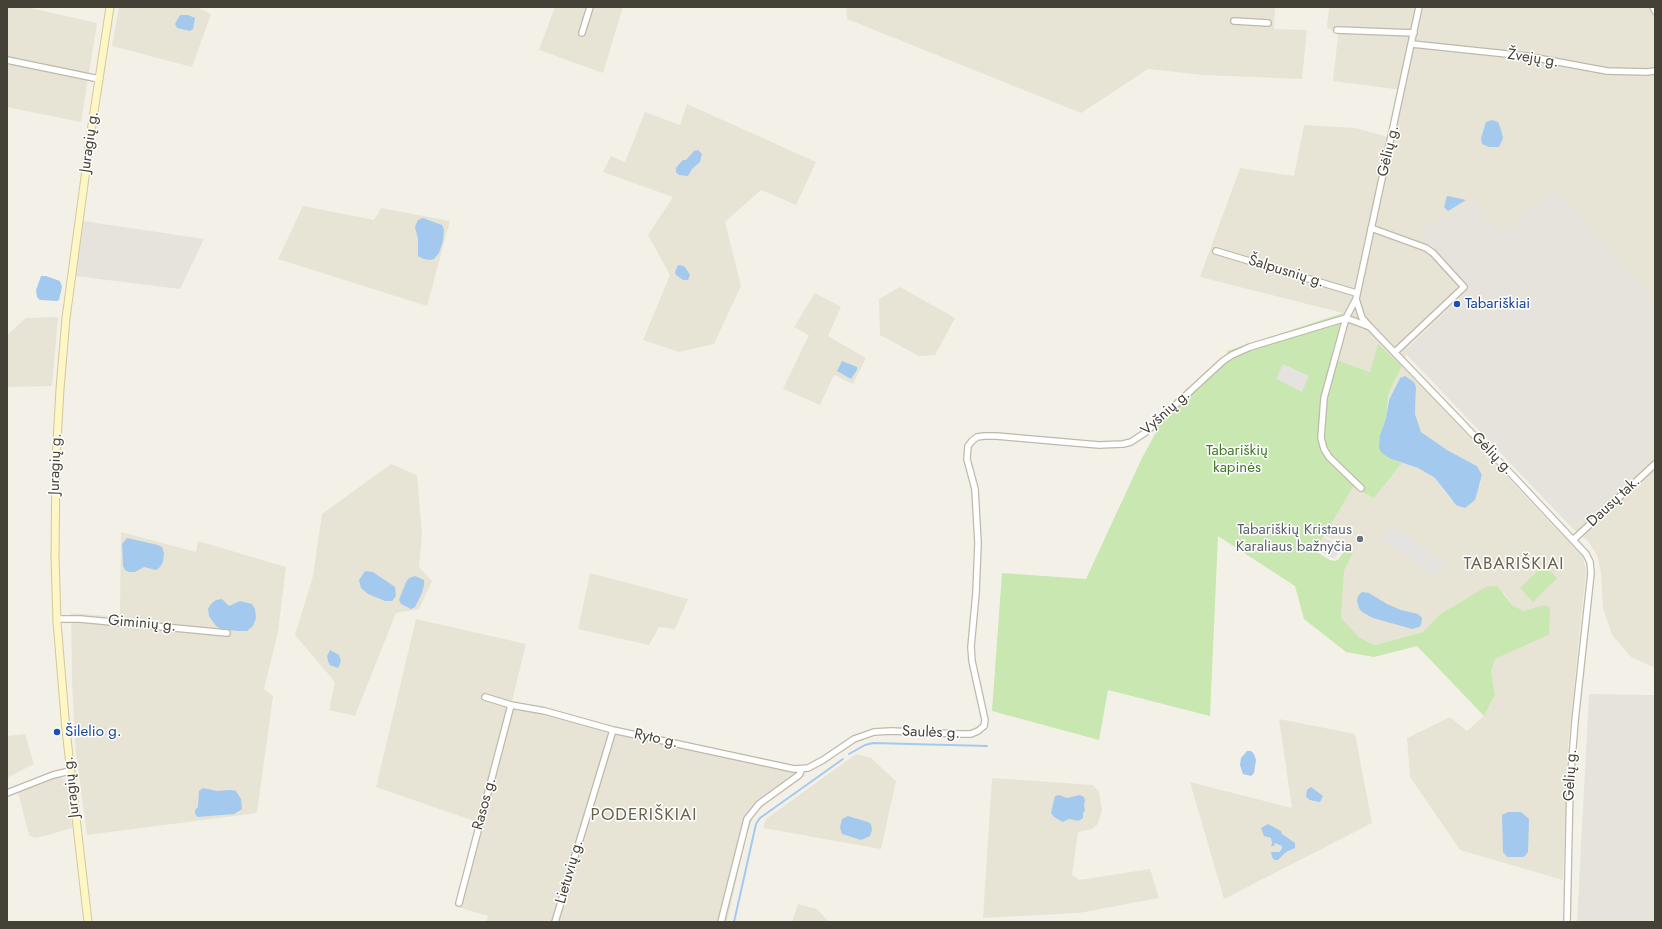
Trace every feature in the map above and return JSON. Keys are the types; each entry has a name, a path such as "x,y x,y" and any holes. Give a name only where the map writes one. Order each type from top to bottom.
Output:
{"main road":[{"name":"Juragių g.","path":"88,922 70,771 57,619 55,508 61,374 66,318 76,236 110,7"}],"street":[{"path":"582,33 590,7"},
{"name":"Gėlių g.","path":"1419,7 1356,293 1356,299 1362,318 1370,327 1573,540 1586,554 1590,562 1591,573 1572,749 1567,922"},
{"path":"1234,21 1268,23"},
{"path":"1337,30 1414,33"},
{"name":"Žvejų g.","path":"1412,44 1526,56 1607,71 1655,71"},
{"path":"7,60 99,79"},
{"path":"1371,228 1426,248 1433,253 1464,287 1394,352"},
{"name":"Šalpusnių g.","path":"1216,251 1356,293"},
{"path":"1356,299 1346,318 1324,398 1322,438 1324,449 1329,457 1361,488"},
{"path":"1346,318 1370,327"},
{"name":"Vyšnių g.","path":"972,441 977,437 996,436 1099,445 1118,445 1131,442 1146,432 1222,361 1232,355 1250,347 1346,318"},
{"name":"Saulės g.","path":"721,922 747,819 759,804 800,775 802,769 808,768 823,760 864,734 891,731 966,734 978,731 984,726 984,713 972,661 971,647 976,593 978,543 975,494 967,459 968,446 972,441"},
{"name":"Dausų tak.","path":"1573,540 1655,464"},
{"name":"Giminių g.","path":"57,619 80,619 227,633"},
{"name":"Ryto g.","path":"485,697 511,705 545,711 613,730 794,769 802,769"},
{"name":"Rasos g.","path":"458,903 511,705"},
{"name":"Lietuvių g.","path":"555,922 613,730"},
{"path":"7,793 53,775 70,771"}],"shaded area":[{"path":"7,7 26,7 97,23 81,122 7,107"},
{"path":"119,7 196,7 211,14 192,67 112,46"},
{"path":"555,7 623,7 603,73 539,50"},
{"path":"846,7 1275,7 1274,29 1307,30 1302,79 1203,75 1148,69 1081,113 847,19"},
{"path":"1329,7 1655,7 1655,304 1556,188 1502,232 1473,200 1430,225 1419,234 1471,288 1407,347 1407,355 1399,363 1378,345 1370,372 1331,358 1343,313 1200,277 1240,168 1294,176 1304,125 1355,128 1392,138 1402,90 1333,81 1338,35 1327,27"},
{"path":"687,104 816,162 796,205 761,190 725,222 741,286 714,344 679,352 643,340 670,275 648,235 673,197 603,172 611,156 625,162 645,112 680,125"},
{"path":"1556,188 1655,304 1655,456 1573,529 1407,355 1407,348 1471,288 1419,234 1430,225 1473,200 1502,232"},
{"path":"303,206 374,220 381,208 450,221 427,306 278,259"},
{"path":"83,221 204,239 180,289 75,276"},
{"path":"900,287 955,318 935,355 919,356 880,335 879,299"},
{"path":"815,293 841,307 828,336 866,358 853,384 834,375 820,405 783,389 809,335 794,327"},
{"path":"58,317 52,386 7,387 7,335 26,318"},
{"path":"1283,364 1309,376 1302,392 1276,379"},
{"path":"1402,366 1583,557 1586,572 1568,745 1563,880 1460,850 1410,777 1407,738 1450,717 1467,731 1484,716 1495,695 1491,672 1495,659 1549,635 1545,606 1524,611 1512,605 1504,593 1469,597 1440,614 1423,632 1375,645 1359,637 1341,618 1344,571 1354,551 1324,535 1353,487 1374,498 1402,463 1418,468 1435,478 1452,501 1480,486 1482,475 1477,466 1447,450 1421,432 1415,414 1416,387 1414,382 1400,378 1389,400 1389,392"},
{"path":"1655,456 1655,668 1631,657 1612,635 1603,608 1601,572 1597,555 1588,541 1573,529"},
{"path":"391,464 417,475 422,534 419,567 432,581 419,609 396,613 355,716 329,710 335,682 295,635 313,576 322,514"},
{"path":"1391,527 1429,552 1420,566 1382,541"},
{"path":"121,532 196,552 198,541 286,567 278,632 264,689 273,696 257,813 87,835 76,753 72,681 71,613 120,617"},
{"path":"1324,537 1342,547 1334,559 1317,549"},
{"path":"1432,554 1445,562 1436,576 1423,568"},
{"path":"590,573 688,599 675,629 659,627 649,645 578,629"},
{"path":"416,619 526,644 511,705 806,775 764,805 754,815 746,837 727,922 486,922 488,916 455,906 477,822 376,787"},
{"path":"1589,694 1655,695 1655,922 1577,922"},
{"path":"1279,719 1355,734 1372,823 1224,899 1190,782 1292,808"},
{"path":"25,734 34,764 7,778 7,736"},
{"path":"856,754 871,758 896,781 881,849 763,828 766,819"},
{"path":"58,776 65,780 68,785 72,828 37,838 33,837 29,835 18,792"},
{"path":"992,778 1093,785 1099,792 1102,811 1097,825 1092,829 1078,832 1072,875 1079,880 1150,869 1159,898 1079,913 983,918"},
{"path":"798,904 817,909 827,920 832,922 792,922"}],"green space":[{"name":"Tabariškių kapinės","path":"1343,313 1331,358 1370,372 1378,344 1402,366 1389,392 1386,418 1380,435 1391,459 1402,463 1374,498 1353,487 1315,551 1334,561 1338,560 1347,547 1354,551 1344,571 1341,618 1359,637 1375,645 1423,632 1440,614 1486,587 1497,586 1512,605 1524,611 1545,605 1550,608 1549,635 1495,659 1491,672 1495,695 1484,716 1417,646 1374,657 1346,652 1304,619 1295,586 1218,536 1210,716 1108,690 1099,740 992,711 1002,573 1086,579 1142,458 1161,423 1229,359 1227,351"},
{"path":"1544,565 1557,578 1533,602 1520,588"}],"water":[{"path":"180,15 188,15 195,18 193,29 190,31 177,28 175,24"},
{"path":"1492,120 1498,122 1501,130 1503,138 1499,147 1489,147 1482,144 1481,138 1486,122"},
{"path":"698,150 702,154 700,162 692,169 688,176 679,175 676,172 676,168 679,164 683,160 686,160 694,151"},
{"path":"1447,196 1466,200 1448,211 1444,207"},
{"path":"423,218 442,225 444,230 443,241 439,253 434,259 430,260 418,256 418,239 415,227 418,220"},
{"path":"678,265 684,266 687,270 690,275 688,280 683,280 676,275 675,272"},
{"path":"41,276 46,276 60,281 62,287 59,300 40,300 37,297 36,290"},
{"path":"842,361 857,367 857,370 851,379 837,371"},
{"path":"1405,376 1414,382 1416,387 1415,414 1421,432 1447,450 1477,466 1482,475 1475,500 1465,508 1456,505 1435,478 1418,468 1391,459 1382,453 1379,448 1380,435 1386,418 1389,400 1400,378"},
{"path":"127,538 162,547 164,553 163,562 160,567 156,570 144,567 135,572 125,570 123,566 122,544"},
{"path":"365,571 373,572 395,587 396,596 392,601 385,601 368,594 361,588 359,580"},
{"path":"415,576 424,580 424,585 415,607 411,609 401,604 399,600 406,582 409,578"},
{"path":"1362,592 1369,593 1387,604 1401,610 1418,614 1422,618 1421,625 1412,629 1373,618 1362,612 1357,601 1358,596"},
{"path":"222,599 229,606 240,601 252,604 255,609 256,618 253,626 247,631 238,631 221,629 216,626 209,616 208,609 216,600"},
{"path":"330,650 339,655 341,661 338,668 330,665 328,661 327,656"},
{"path":"1247,751 1251,751 1254,754 1256,760 1254,773 1251,776 1243,774 1240,765 1241,758"},
{"path":"1311,787 1323,796 1320,802 1310,800 1306,797 1307,790"},
{"path":"203,788 217,791 236,791 241,799 242,809 234,814 197,817 195,810 198,807 199,791"},
{"path":"1059,795 1067,798 1080,795 1084,797 1085,811 1083,813 1083,818 1078,821 1069,819 1063,822 1054,817 1051,813 1055,796"},
{"path":"1508,812 1521,812 1529,819 1528,852 1524,857 1507,857 1503,852 1502,815"},
{"path":"848,816 871,824 872,830 870,836 861,840 842,834 840,827 842,819"},
{"path":"1268,824 1281,831 1282,834 1295,843 1295,848 1286,852 1278,860 1274,860 1271,852 1279,852 1282,849 1282,846 1275,843 1274,846 1271,846 1271,838 1264,836 1261,828"}],"waterway":[{"path":"849,754 865,745 873,743 987,746"},
{"path":"734,922 756,824 760,818 843,759"}],"place":[{"name":"Tabariškiai","path":"1457,304"},
{"name":"Tabariškių Kristaus Karaliaus bažnyčia","path":"1360,539"},
{"name":"Šilelio g.","path":"57,732"}],"district":[{"name":"TABARIŠKIAI","path":"1514,565"},
{"name":"PODERIŠKIAI","path":"644,816"}]}
